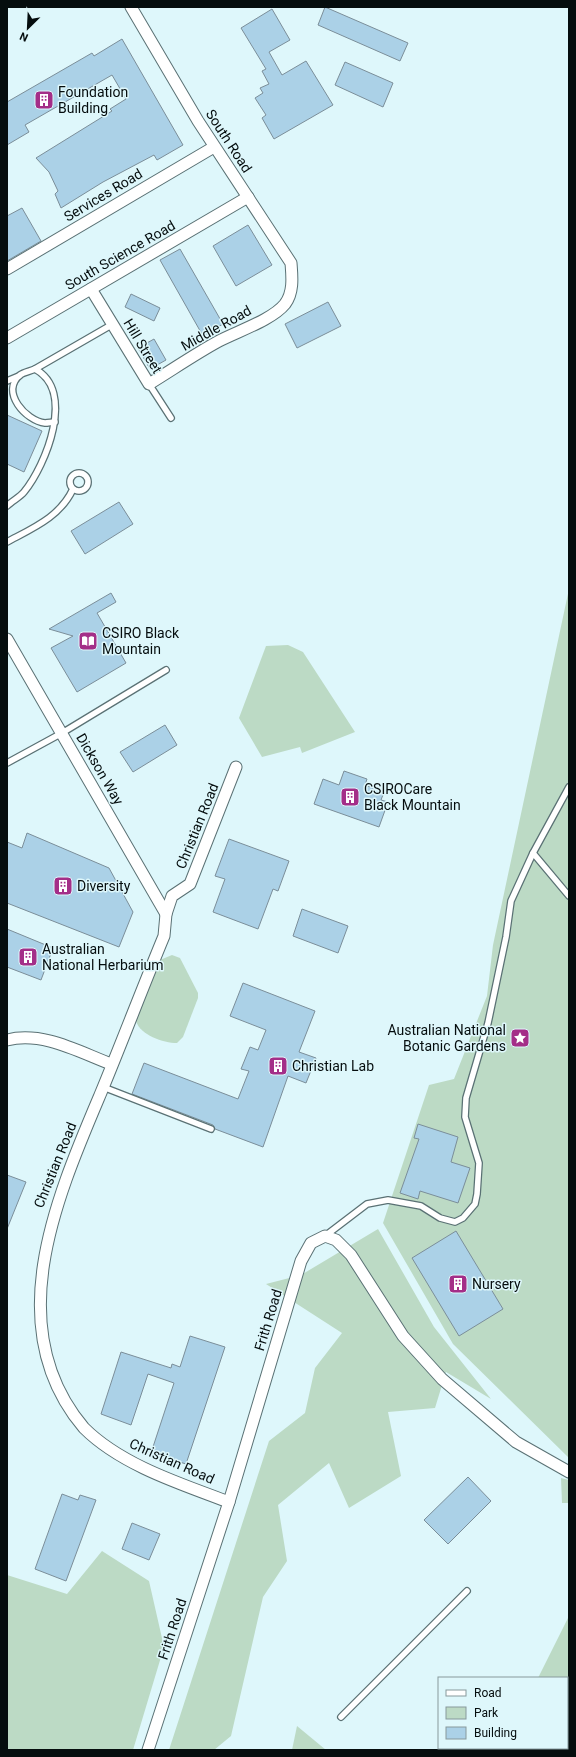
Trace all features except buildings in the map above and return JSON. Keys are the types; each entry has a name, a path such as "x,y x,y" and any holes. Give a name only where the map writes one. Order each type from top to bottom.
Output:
{"street":[{"name":"South Road","path":"131,7 214,146 291,262 291,293"},
{"name":"Services Road","path":"7,269 214,146"},
{"name":"South Science Road","path":"7,338 248,197"},
{"name":"Hill Street","path":"91,289 148,384"},
{"name":"Middle Road","path":"148,384 218,342 278,311 286,303 291,293"},
{"name":"Dickson Way","path":"7,639 166,914"},
{"name":"Christian Road","path":"229,1502 160,1476 106,1446 84,1429 66,1408 51,1385 40,1360 34,1333 32,1305 35,1278 50,1215 164,936 166,914 172,896 190,884 236,768"},
{"path":"7,1040 16,1038 48,1040 112,1064"},
{"path":"325,1236 336,1240 351,1255 403,1336 442,1379 516,1442 569,1472"},
{"name":"Frith Road","path":"148,1750 229,1502 301,1260 311,1243 325,1236"}],"lane":[{"path":"7,381 35,369 113,324"},
{"path":"7,506 23,493 34,477 52,435 55,422 56,404 52,389 45,374 35,369"},
{"path":"21,375 13,389 14,399 18,407 44,423 55,422"},
{"name":"Hill Street","path":"148,384 171,418"},
{"path":"7,542 54,516 65,504 73,489"},
{"path":"7,763 62,733 166,670"},
{"path":"325,1236 367,1204 388,1200 421,1206 440,1218 455,1222 463,1218 475,1204 479,1163 465,1117 466,1098 488,1023 506,937 511,901 533,853 569,787"},
{"path":"533,853 569,896"},
{"path":"103,1087 211,1129"},
{"path":"341,1717 467,1591"}],"green space":[{"name":"Australian National Botanic Gardens","path":"569,589 569,1458 453,1344 383,1223 429,1085 454,1079 487,996 493,945"},
{"path":"288,645 303,652 355,732 302,753 300,747 262,757 239,718 266,646"},
{"path":"172,955 180,958 198,993 198,998 183,1037 177,1043 165,1042 147,1034 138,1026 136,1021 160,960"},
{"path":"378,1229 434,1327 491,1399 446,1372 435,1408 388,1412 401,1476 349,1508 329,1463 278,1505 287,1561 263,1597 231,1736 214,1750 169,1750 269,1441 305,1413 315,1368 342,1333 266,1284 301,1275"},
{"path":"561,1478 569,1480 569,1503 562,1503"},
{"path":"102,1551 149,1581 164,1647 133,1750 7,1750 7,1575 67,1594"},
{"path":"569,1616 569,1750 502,1750 568,1749 568,1677 538,1677"},
{"path":"297,1726 326,1750 292,1750"}],"place":[{"name":"Foundation Building","path":"44,100"},
{"name":"CSIRO Black Mountain","path":"88,641"},
{"name":"CSIROCare Black Mountain","path":"350,797"},
{"name":"Diversity","path":"63,886"},
{"name":"Australian National Herbarium","path":"28,957"},
{"name":"Australian National Botanic Gardens","path":"520,1038"},
{"name":"Christian Lab","path":"278,1066"},
{"name":"Nursery","path":"458,1284"}]}
